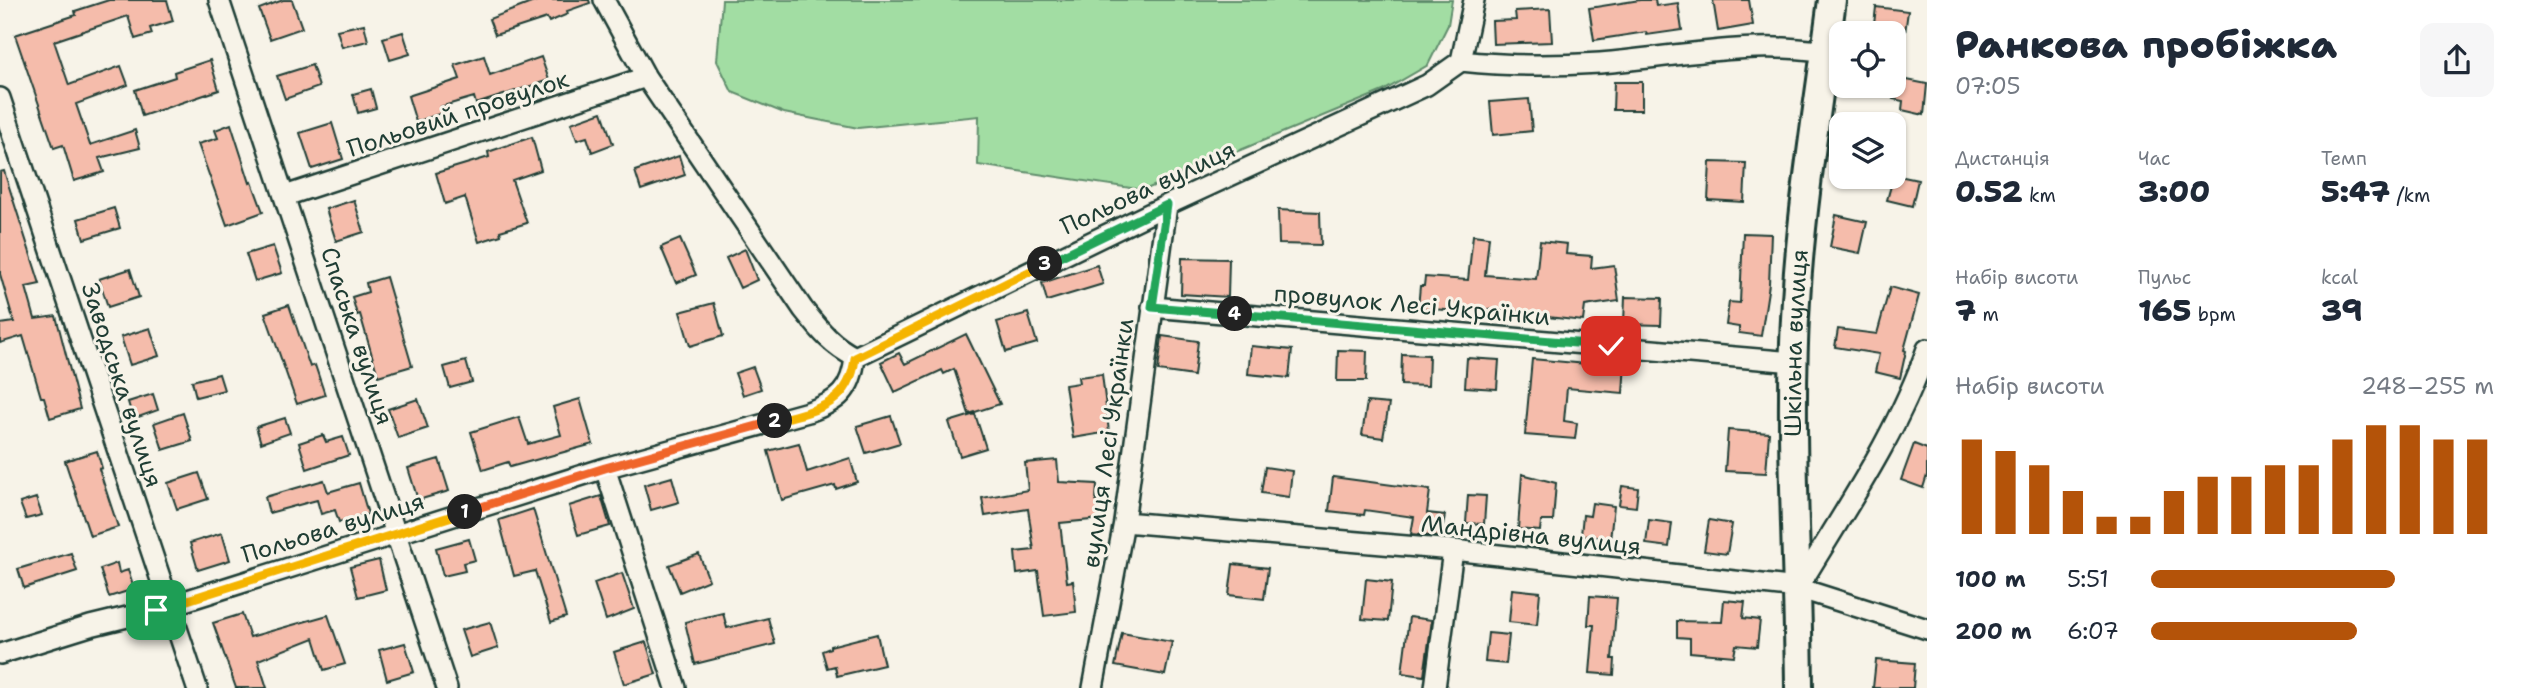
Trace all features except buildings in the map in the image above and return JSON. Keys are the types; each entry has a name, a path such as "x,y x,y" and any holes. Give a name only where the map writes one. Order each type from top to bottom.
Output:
{"main road":[{"name":"Шкільна вулиця","path":"1798,688 1794,362 1800,249 1811,144 1832,0"}],"street":[{"name":"Спаська вулиця","path":"219,0 447,688"},
{"path":"604,0 646,77 803,309 824,337 855,358"},
{"path":"1474,0 1461,61 1510,64 1600,63 1739,48 1785,48 1825,52"},
{"name":"Польова вулиця","path":"0,654 169,605 605,468 820,408 833,402 849,385 855,358 1167,205 1427,85 1461,61"},
{"name":"Польовий провулок","path":"285,196 646,77"},
{"name":"Заводська вулиця","path":"0,98 197,688"},
{"name":"вулиця Лесі Українки","path":"1093,688 1124,522 1167,205"},
{"name":"провулок Лесі Українки","path":"1152,307 1794,362"},
{"path":"1798,589 1887,438 1927,349"},
{"path":"605,468 676,688"},
{"name":"Мандрівна вулиця","path":"1124,522 1453,550 1798,589 1927,629"},
{"path":"1435,688 1453,550"}],"green space":[{"path":"722,0 1452,0 1448,25 1428,65 1383,91 1144,190 978,165 979,116 858,128 784,113 732,92 717,61"}],"route":[{"path":"156,610 605,468 820,408 833,402 849,385 855,358 1167,205 1152,307 1611,346"}]}
